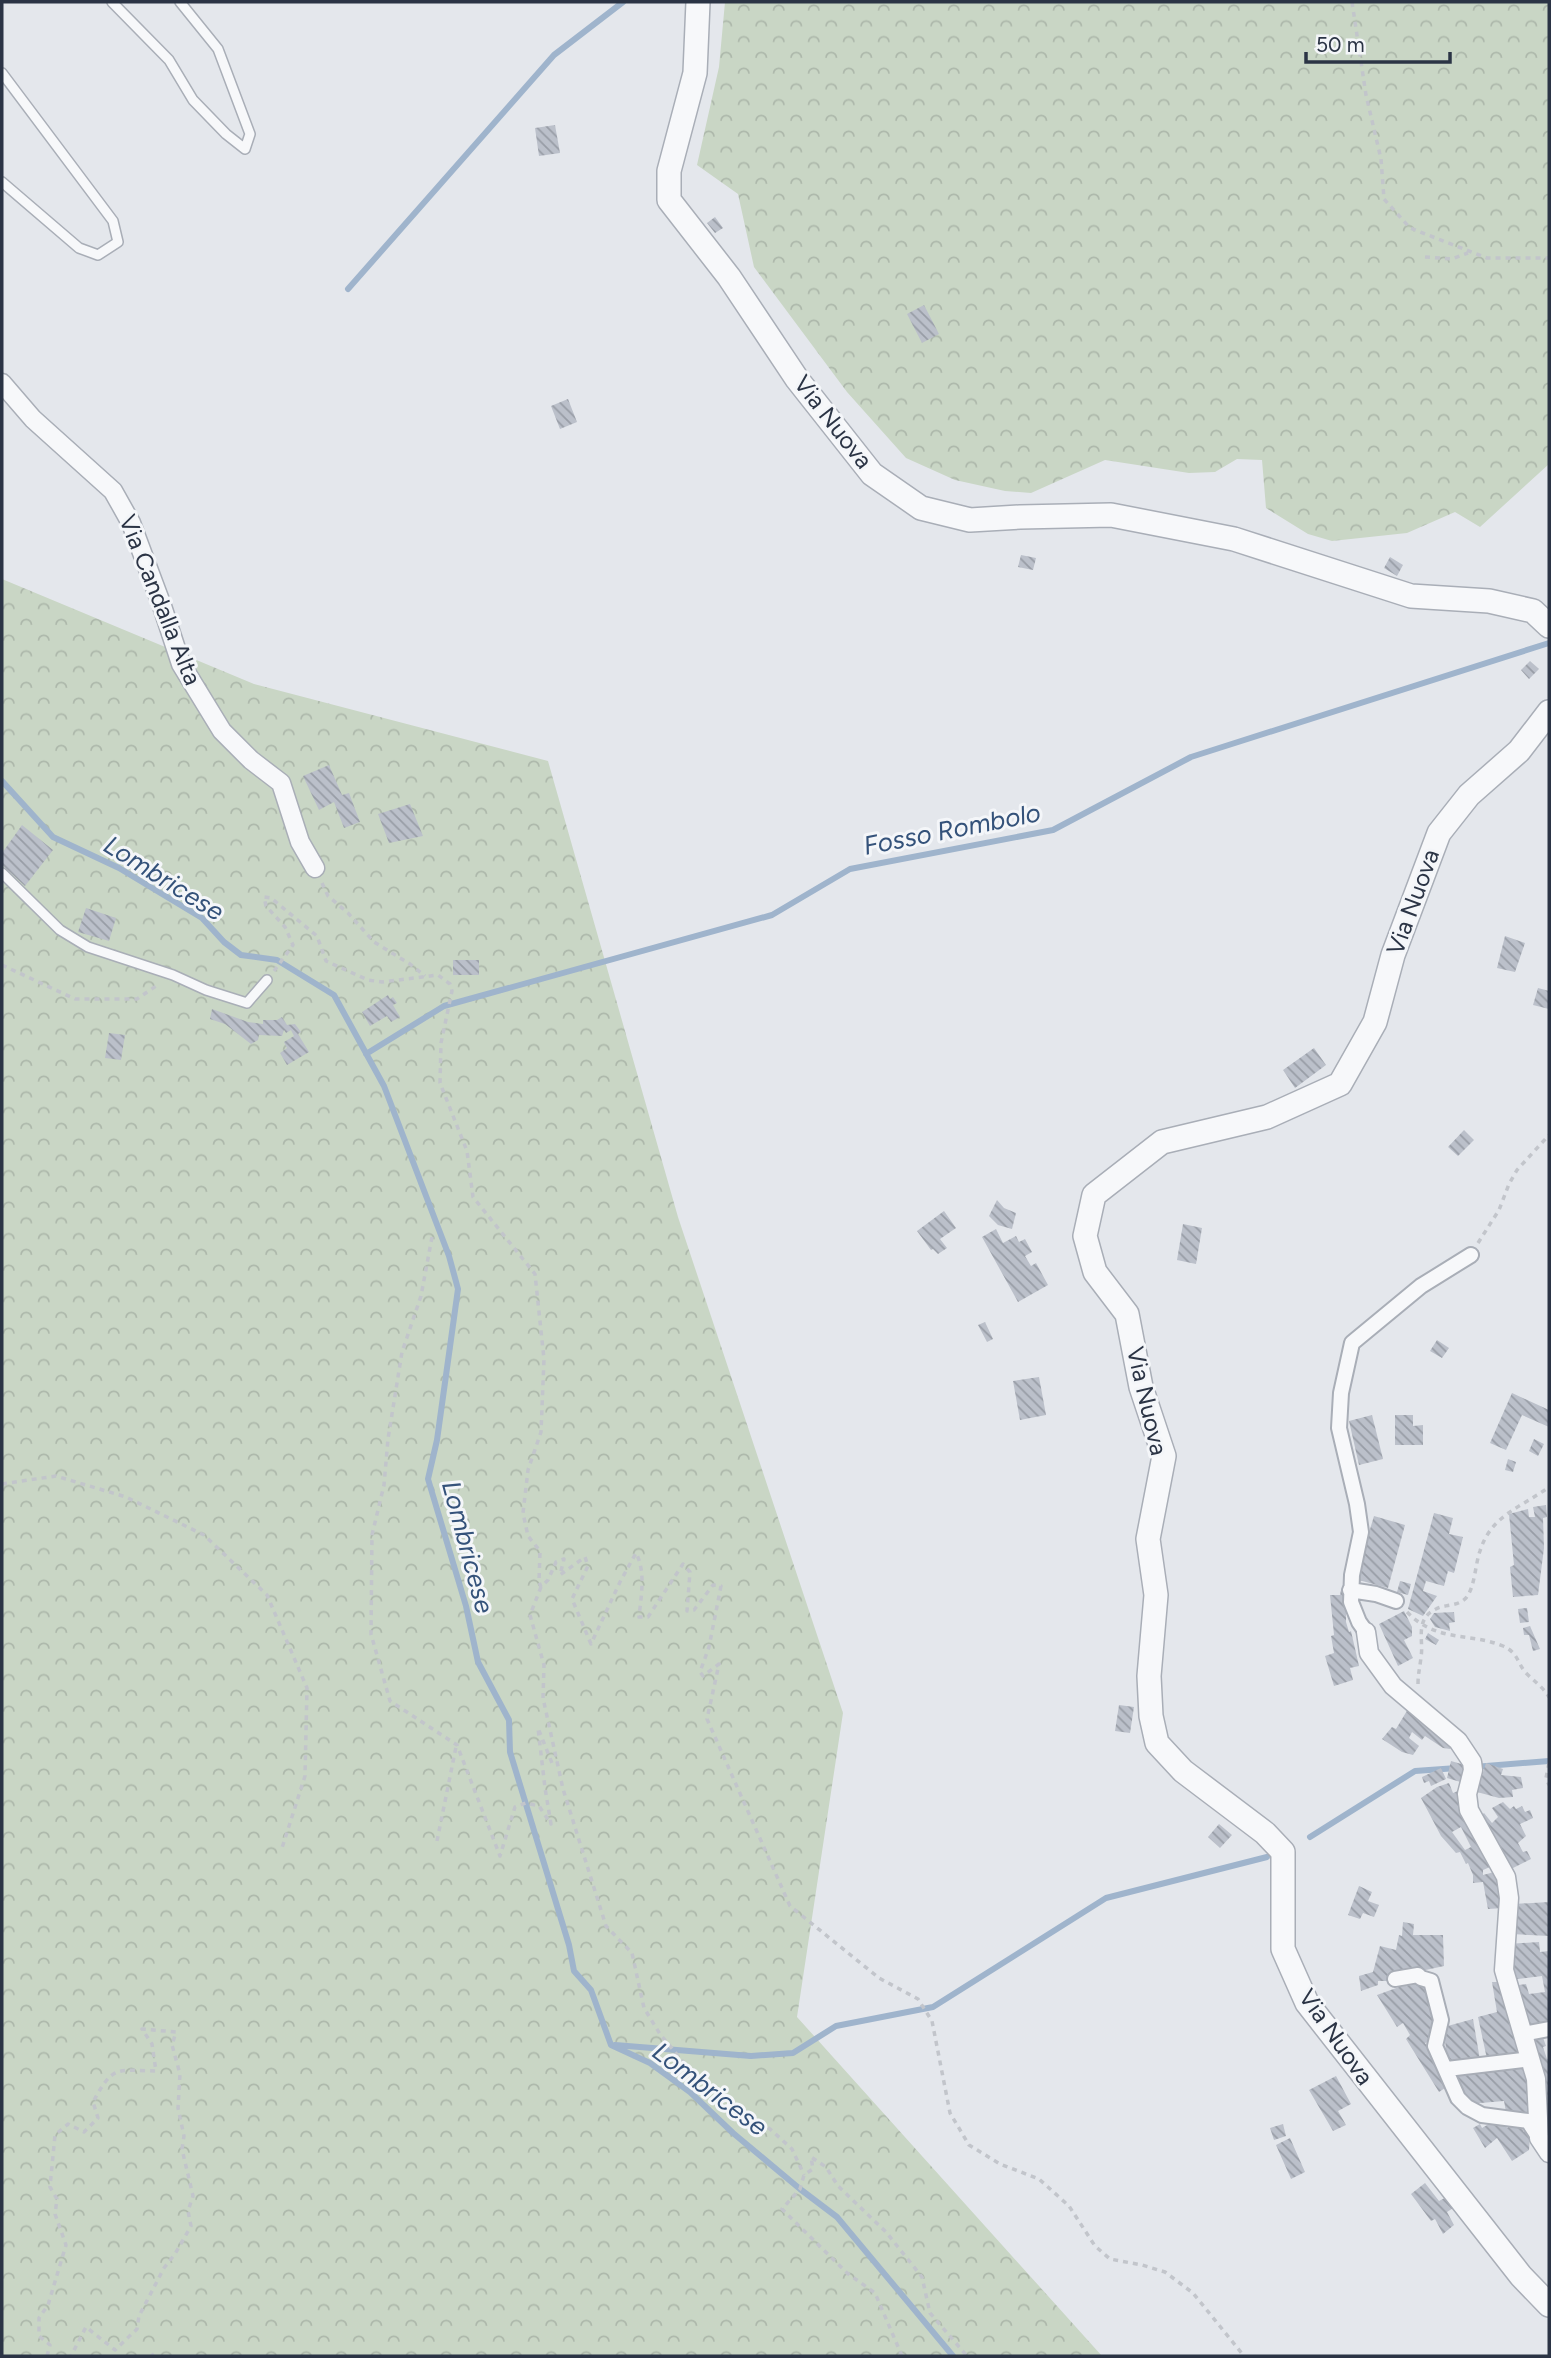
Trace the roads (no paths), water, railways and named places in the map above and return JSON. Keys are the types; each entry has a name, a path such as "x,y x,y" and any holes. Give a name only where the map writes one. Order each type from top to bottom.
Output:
{"street":[{"name":"Via Nuova","path":"698,2 695,73 669,171 669,200 729,277 797,379 872,474 921,508 970,520 1111,515 1234,539 1411,596 1489,601 1533,611 1549,626"},
{"name":"Via Candalla Alta","path":"2,383 33,419 113,491 131,523 181,664 222,731 251,760 281,783 300,842 315,868"},
{"name":"Via Nuova","path":"1547,2307 1307,2003 1283,1949 1283,1852 1265,1833 1183,1772 1157,1743 1151,1716 1149,1676 1156,1595 1148,1539 1164,1456 1141,1387 1127,1314 1096,1272 1086,1236 1094,1195 1162,1142 1267,1117 1340,1084 1375,1022 1393,955 1439,833 1469,795 1519,751 1549,712"},
{"path":"1471,1255 1421,1286 1352,1343 1341,1393 1339,1428 1357,1504 1360,1532 1350,1590 1354,1610 1366,1632 1369,1653 1393,1686 1458,1741 1472,1762 1473,1770 1467,1794 1469,1810 1506,1877 1508,1898 1504,1970 1536,2078 1544,2146"},
{"path":"1350,1590 1376,1594 1396,1601"},
{"path":"1395,1979 1418,1975 1431,1981 1441,2020 1435,2046 1458,2098 1482,2116 1528,2122 1544,2146"},
{"path":"1523,2034 1549,2029"},
{"path":"1447,2069 1531,2059"}],"lane":[{"path":"112,2 169,60 193,100 226,134 245,149 250,134 218,49 180,2"},
{"path":"2,73 113,221 118,242 98,254 79,247 2,182"},
{"path":"2,873 60,930 88,947 247,1003 267,979"}],"waterway":[{"path":"348,289 554,55 623,2"},
{"name":"Fosso Rombolo","path":"366,1054 444,1006 772,915 850,869 1053,830 1191,757 1549,643"},
{"name":"Lombricese","path":"2,781 53,837 119,868 202,918 224,942 241,955 277,960 334,995 384,1086 449,1256 458,1289 437,1440 428,1479 466,1606 478,1662 509,1720 510,1752 569,1945 574,1971 591,1990 611,2045 650,2063 690,2092 733,2133 837,2217 953,2356"},
{"path":"1474,1767 1549,1761"},
{"path":"1310,1837 1415,1771 1457,1768"},
{"path":"615,2045 751,2056 793,2053 836,2026 933,2007 1106,1898 1267,1857"}]}
